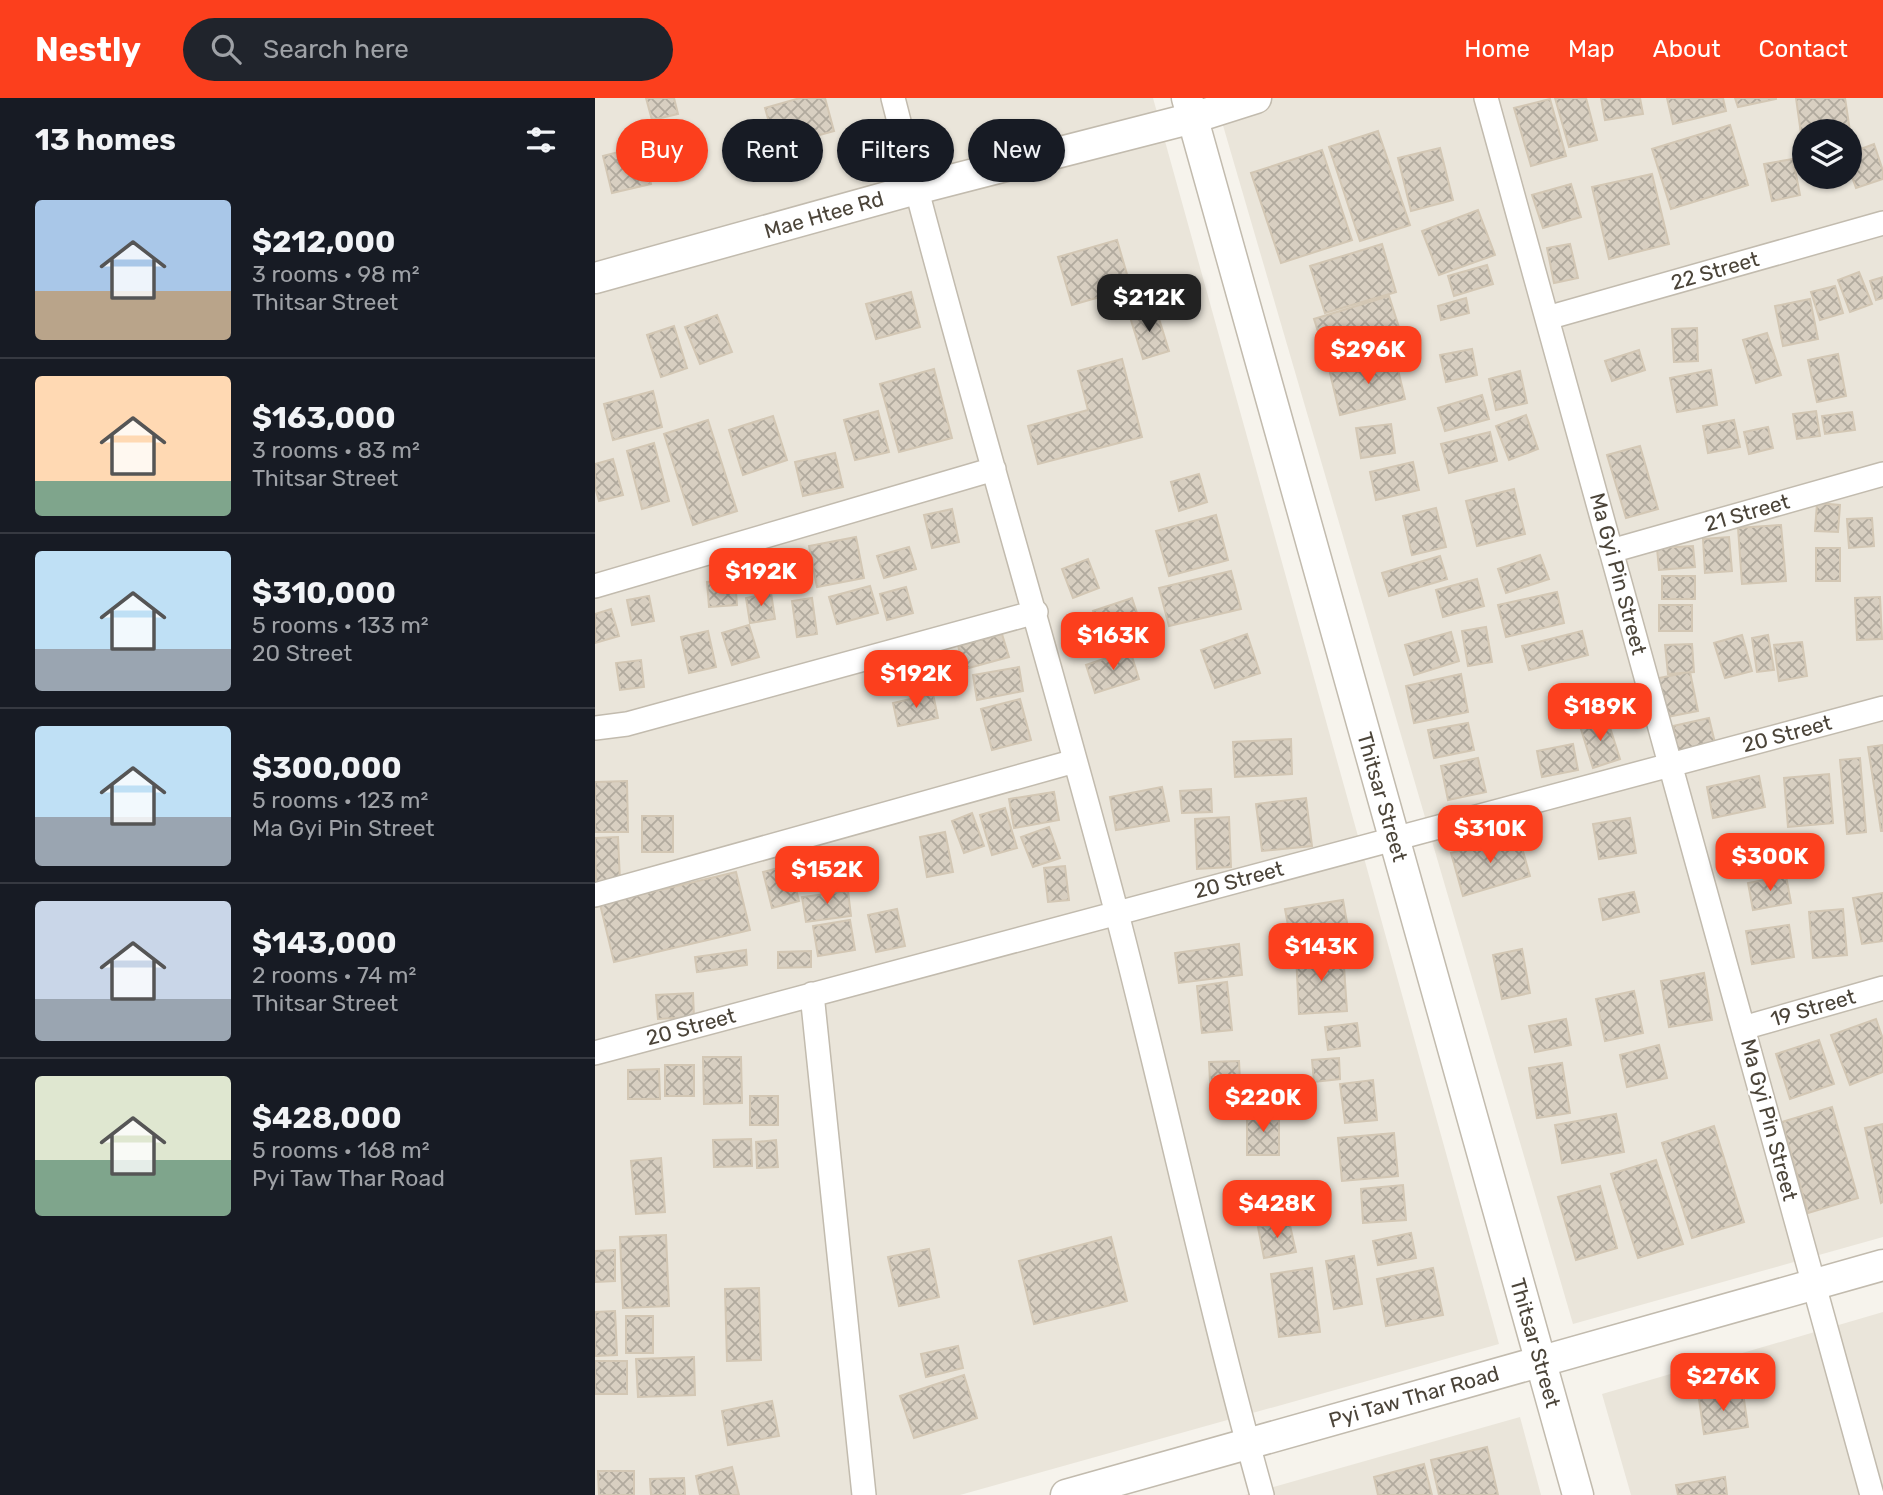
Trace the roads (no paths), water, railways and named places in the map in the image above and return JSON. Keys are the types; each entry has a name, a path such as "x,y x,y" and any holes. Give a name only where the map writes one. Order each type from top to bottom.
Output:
{"street":[{"path":"894,98 916,189 1036,612 1117,913 1262,1495"},
{"name":"Mae Htee Rd","path":"595,278 916,189 1190,108 1257,98"},
{"name":"Ma Gyi Pin Street","path":"1486,98 1872,1495"},
{"name":"Thitsar Street","path":"1190,108 1578,1495"},
{"name":"22 Street","path":"1547,318 1883,223"},
{"path":"595,586 994,469"},
{"name":"21 Street","path":"1611,551 1883,474"},
{"path":"595,728 627,724 1036,612"},
{"name":"20 Street","path":"595,1053 1883,708"},
{"path":"595,895 1075,761"},
{"name":"19 Street","path":"1743,1028 1883,988"},
{"path":"812,994 865,1495"},
{"name":"Pyi Taw Thar Road","path":"1066,1495 1883,1265"}]}
